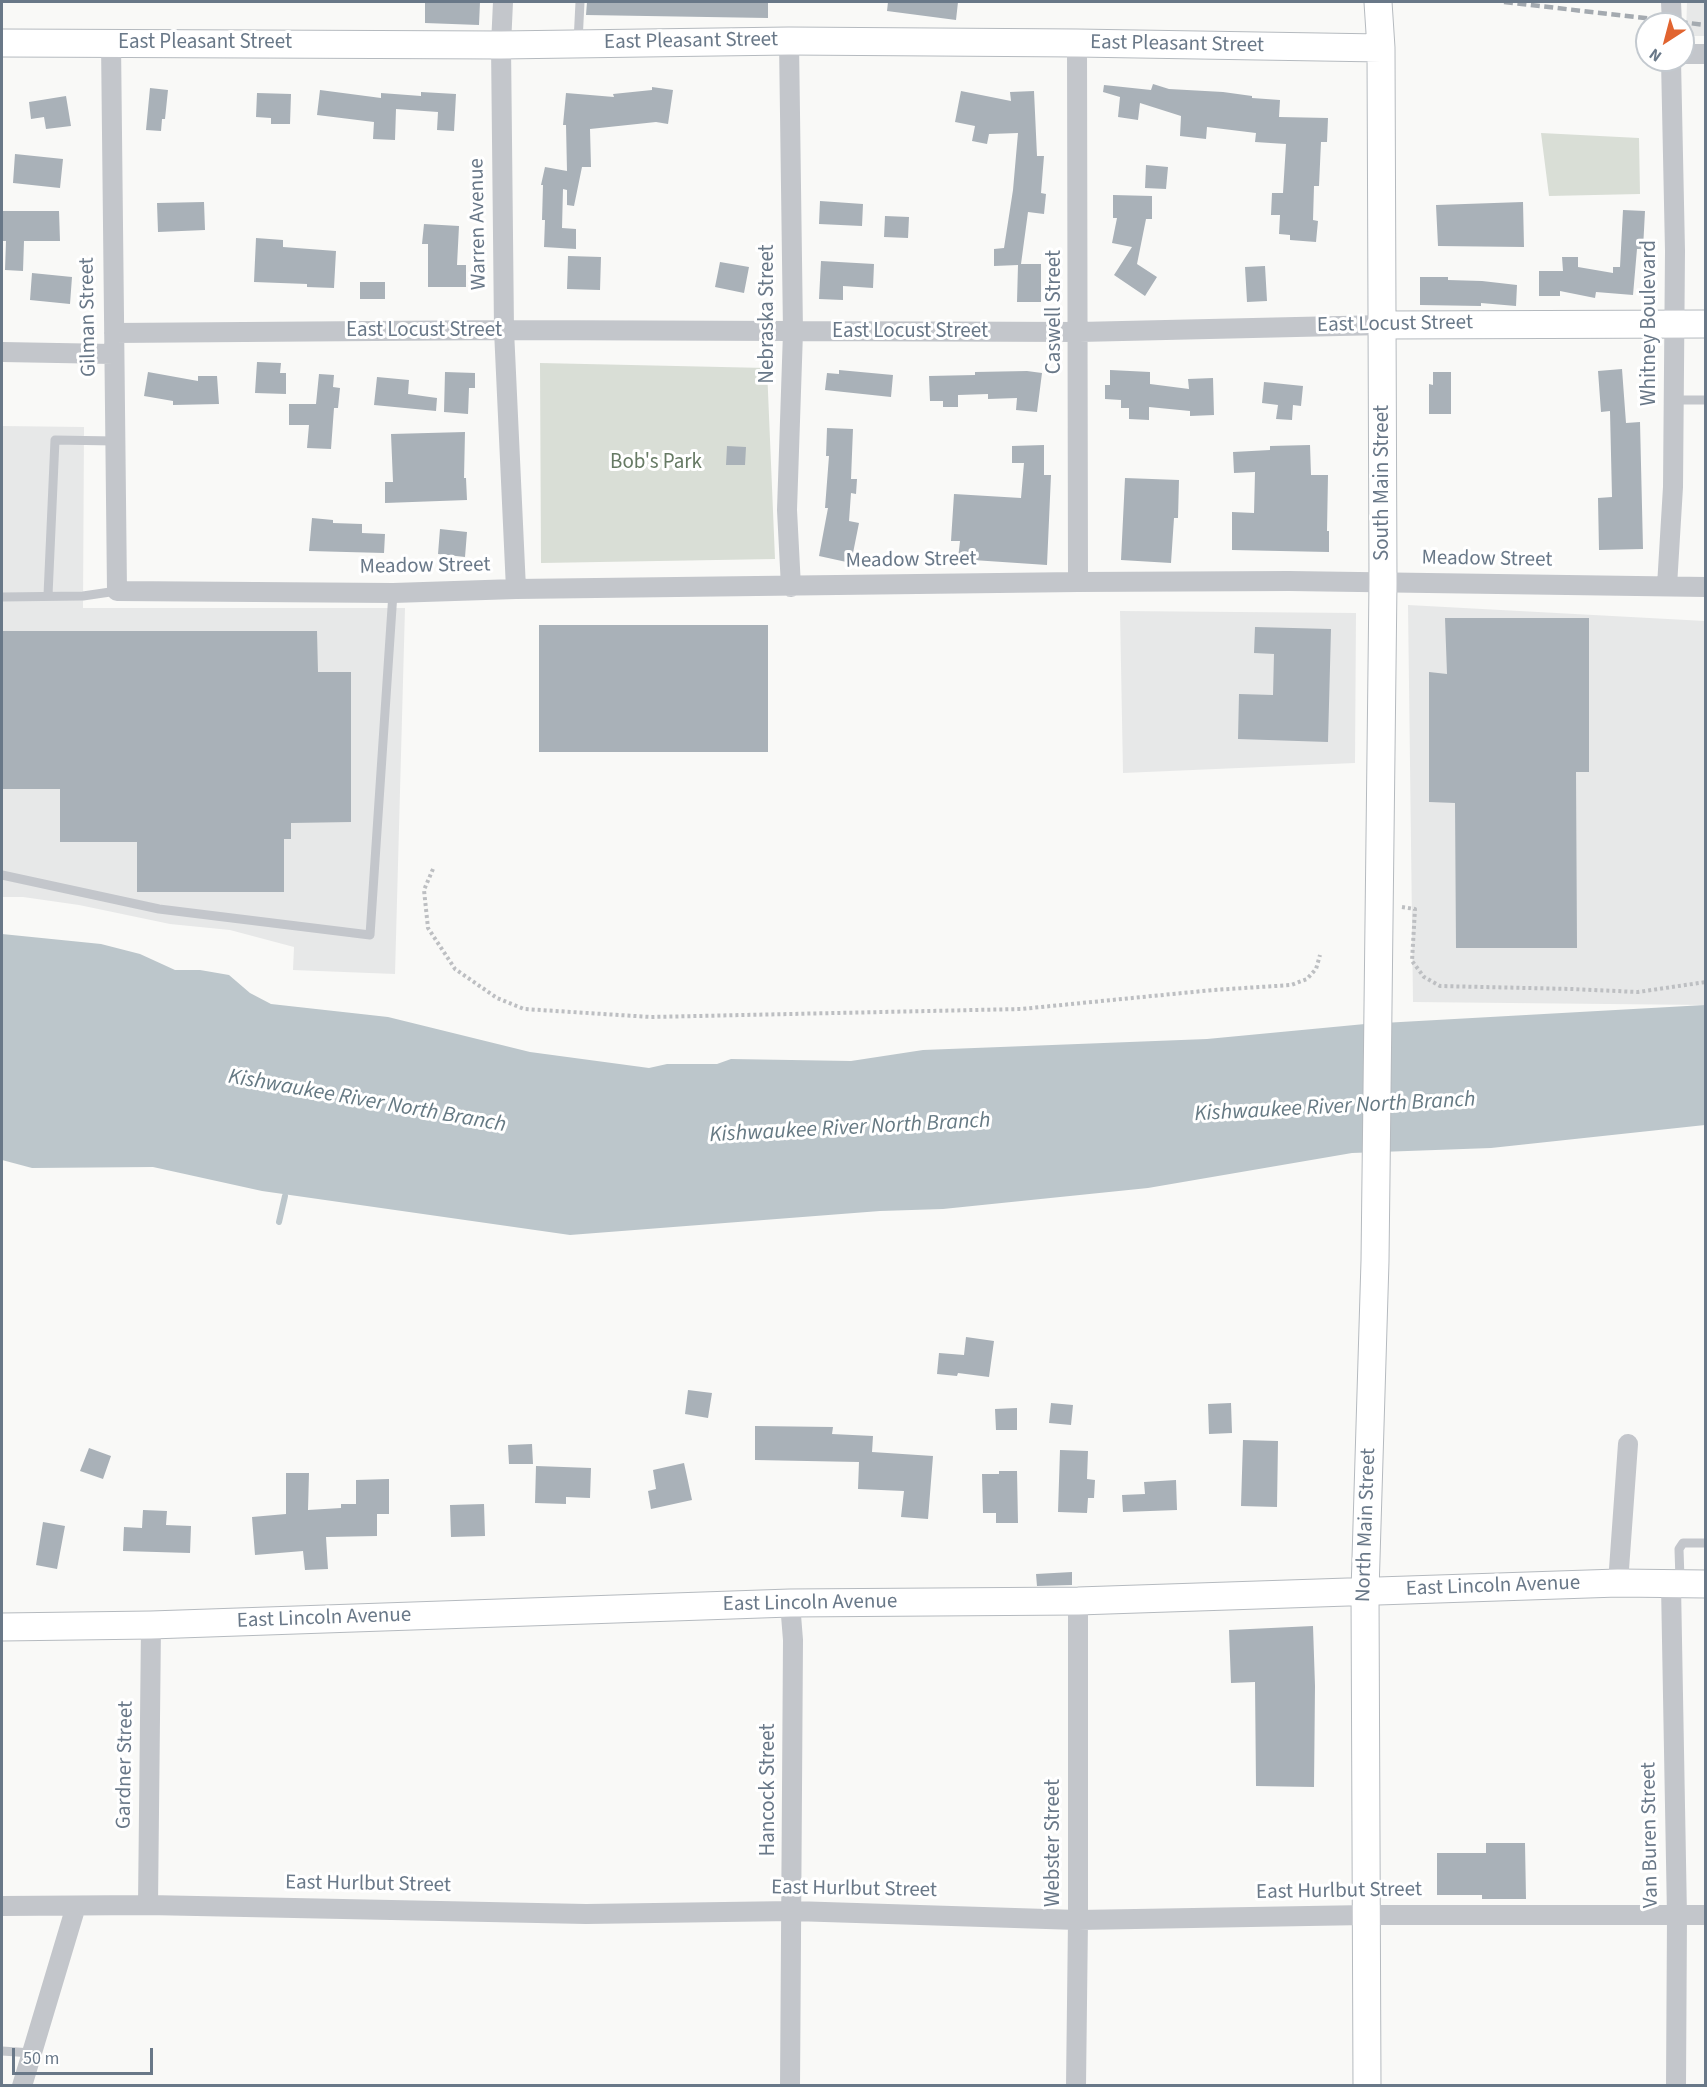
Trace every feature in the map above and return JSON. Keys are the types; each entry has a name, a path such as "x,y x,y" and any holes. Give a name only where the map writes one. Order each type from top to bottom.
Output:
{"main road":[{"name":"South Main Street","path":"1378,2 1381,48 1383,326 1380,965"},
{"name":"East Pleasant Street","path":"2,43 501,45 789,41 1381,48"},
{"name":"East Locust Street","path":"1383,326 1706,324"},
{"name":"North Main Street","path":"1367,2085 1365,1592 1375,1261 1380,965"},
{"name":"East Lincoln Avenue","path":"2,1627 151,1625 790,1603 1078,1601 1618,1583 1686,1584"}],"street":[{"name":"Warren Avenue","path":"503,2 501,45 504,330 516,589"},
{"name":"Nebraska Street","path":"789,41 793,332 787,510 790,587"},
{"name":"Gilman Street","path":"111,42 117,591"},
{"name":"Caswell Street","path":"1077,43 1078,582"},
{"name":"Whitney Boulevard","path":"1667,586 1673,487 1676,251 1671,72"},
{"name":"East Locust Street","path":"114,333 504,330 1079,332 1383,326"},
{"path":"2,352 113,354"},
{"name":"Meadow Street","path":"117,591 393,593 516,589 1078,582 1706,587"},
{"path":"1618,1583 1628,1444"},
{"name":"Van Buren Street","path":"1676,2085 1677,1916 1686,1584"},
{"name":"Webster Street","path":"1076,2085 1078,1601"},
{"name":"Hancock Street","path":"790,1603 793,1640 793,1911 790,2085"},
{"name":"Gardner Street","path":"148,1905 151,1625"},
{"name":"East Hurlbut Street","path":"2,1906 148,1905 586,1914 793,1911 1078,1920 1366,1915 1706,1915"},
{"path":"22,2085 76,1906"}],"lane":[{"path":"578,44 580,2"},
{"path":"1674,400 1706,400"},
{"path":"48,596 55,440 115,441"},
{"path":"2,597 83,596 117,591"},
{"path":"2,875 159,909 370,935 393,593"},
{"path":"1686,1584 1679,1549 1683,1543 1706,1543"},
{"path":"2,2051 32,2053"}],"path":[{"path":"433,869 424,890 429,928 454,969 497,998 524,1009 651,1017 1021,1010 1291,984 1307,979 1316,969 1320,955"},
{"path":"1380,904 1414,909 1412,961 1424,977 1440,986 1638,992 1706,982"}],"shaded area":[{"path":"1687,2 1705,2 1705,36 1695,36 1695,12 1687,12"},
{"path":"2,426 84,427 83,608 405,608 395,974 293,970 294,947 230,930 170,924 79,905 23,897 2,897"},
{"path":"1408,605 1705,621 1705,1005 1413,1002"},
{"path":"1120,611 1356,613 1355,763 1123,773"}],"green space":[{"path":"1541,133 1639,138 1640,194 1549,196"},
{"name":"Bob's Park","path":"540,363 767,368 775,559 541,563"}],"water":[{"name":"Kishwaukee River North Branch","path":"2,934 101,944 140,954 175,970 200,970 229,975 250,993 271,1004 388,1017 530,1052 649,1068 667,1064 717,1064 731,1059 851,1061 923,1050 1207,1039 1365,1024 1705,1005 1705,1125 1491,1148 1352,1153 1148,1188 943,1209 880,1211 570,1235 262,1191 153,1167 32,1168 2,1160"}],"building":[{"path":"425,2 480,2 479,25 425,23"},
{"path":"587,2 768,2 768,18 586,15"},
{"path":"888,2 958,2 956,20 887,11"},
{"path":"1153,84 1169,89 1223,92 1252,96 1252,98 1280,100 1279,117 1328,118 1327,142 1321,142 1319,186 1314,186 1313,220 1318,221 1316,242 1290,240 1290,235 1279,234 1280,215 1271,215 1272,193 1283,193 1286,144 1255,142 1256,133 1207,127 1206,139 1180,136 1181,116 1140,103 1138,120 1118,117 1120,97 1103,92 1104,85 1151,90"},
{"path":"652,87 673,90 668,124 656,122 590,129 591,167 582,167 574,206 567,205 567,190 563,189 562,228 576,229 576,249 544,247 545,220 542,220 543,185 541,185 545,167 567,171 566,125 563,125 566,93 614,97 613,94 652,90"},
{"path":"150,88 168,90 165,119 162,119 161,131 146,130"},
{"path":"320,90 381,98 381,93 421,96 421,92 456,94 454,131 437,130 438,112 396,109 395,140 373,139 374,122 317,115"},
{"path":"961,91 1011,101 1010,92 1034,91 1037,156 1044,156 1041,193 1046,194 1044,214 1028,212 1021,264 1041,264 1041,302 1017,302 1018,265 994,266 994,249 1004,248 1013,190 1018,133 989,134 987,144 972,141 975,126 955,122"},
{"path":"257,93 291,94 290,124 271,124 271,118 256,117"},
{"path":"66,96 71,126 46,129 44,117 31,119 29,102"},
{"path":"15,154 63,159 60,188 13,183"},
{"path":"1146,165 1168,167 1166,189 1145,188"},
{"path":"1113,195 1152,196 1152,219 1146,219 1137,264 1157,277 1145,296 1114,275 1132,247 1112,243 1117,218 1113,218"},
{"path":"820,201 863,204 862,226 819,224"},
{"path":"204,202 205,230 158,232 157,203"},
{"path":"1523,202 1524,247 1438,246 1436,205"},
{"path":"1623,210 1645,211 1643,249 1637,249 1633,295 1596,292 1595,298 1560,291 1560,296 1539,296 1539,271 1563,271 1562,257 1578,257 1578,267 1613,273 1613,267 1620,267"},
{"path":"2,211 59,211 60,241 24,241 23,271 5,270 6,241 2,241"},
{"path":"885,216 909,217 908,238 884,237"},
{"path":"424,224 459,226 457,265 466,265 466,287 428,287 428,244 422,244"},
{"path":"256,238 283,240 283,247 336,251 334,288 307,287 307,284 254,282"},
{"path":"568,256 601,257 600,290 567,289"},
{"path":"821,261 874,264 873,288 843,286 843,300 819,299"},
{"path":"720,262 749,267 744,293 715,287"},
{"path":"1265,266 1267,301 1247,302 1245,267"},
{"path":"32,273 72,277 70,304 30,300"},
{"path":"1420,277 1448,277 1448,280 1517,285 1516,306 1481,303 1481,306 1420,305"},
{"path":"360,282 385,282 385,299 360,299"},
{"path":"257,362 281,363 280,373 286,373 286,394 255,393"},
{"path":"1622,369 1626,423 1640,422 1643,549 1599,550 1598,498 1612,497 1610,411 1601,412 1598,371"},
{"path":"839,370 893,375 891,397 825,390 827,373 839,374"},
{"path":"1110,370 1150,372 1150,384 1189,389 1188,379 1213,378 1214,415 1190,416 1190,411 1149,407 1149,420 1129,419 1129,408 1121,408 1121,400 1105,399 1105,385 1110,385"},
{"path":"1027,371 1042,373 1037,412 1016,410 1017,398 988,399 988,394 958,395 958,407 943,407 943,401 930,401 929,376"},
{"path":"148,372 198,381 198,376 217,376 219,404 173,405 173,401 144,396"},
{"path":"445,372 475,373 475,388 469,388 468,414 444,412"},
{"path":"1433,372 1451,372 1451,414 1429,414 1429,384 1433,385"},
{"path":"319,374 334,375 333,387 340,388 338,408 334,408 331,449 307,448 309,425 289,425 289,404 316,404"},
{"path":"377,377 409,380 408,394 437,398 436,411 374,405"},
{"path":"1264,382 1303,386 1301,406 1293,405 1292,420 1276,419 1278,405 1262,403"},
{"path":"827,428 853,429 851,479 857,479 856,494 851,493 849,521 859,523 851,563 819,556 828,508 825,508 829,456 826,456"},
{"path":"465,432 464,478 466,478 467,500 385,503 385,482 393,482 391,434"},
{"path":"1044,445 1044,475 1051,475 1047,565 958,559 960,541 951,541 954,494 1021,498 1024,463 1012,463 1012,446"},
{"path":"1310,445 1311,475 1328,475 1329,552 1232,550 1232,512 1254,513 1255,472 1234,473 1233,452 1270,450 1270,446"},
{"path":"727,446 746,447 745,465 726,465"},
{"path":"1125,478 1179,480 1178,518 1174,518 1171,563 1121,560"},
{"path":"312,518 333,520 333,523 362,524 362,533 385,534 384,553 309,551"},
{"path":"440,529 467,532 465,557 438,554"},
{"path":"1445,618 1589,618 1589,772 1576,772 1577,948 1456,948 1455,803 1429,802 1429,672 1447,674"},
{"path":"539,625 768,625 768,752 539,752"},
{"path":"1255,627 1331,629 1328,742 1238,739 1239,694 1273,695 1274,654 1254,653"},
{"path":"2,631 317,631 318,672 351,672 351,822 291,823 291,839 284,839 284,892 137,892 137,842 60,842 60,789 2,789"},
{"path":"966,1337 994,1341 989,1377 958,1373 957,1376 937,1374 939,1353 964,1355"},
{"path":"688,1390 712,1393 708,1418 685,1414"},
{"path":"1051,1403 1073,1405 1071,1425 1049,1423"},
{"path":"1231,1403 1232,1433 1209,1434 1208,1404"},
{"path":"1017,1408 1017,1430 996,1430 995,1409"},
{"path":"755,1426 833,1427 832,1434 873,1436 872,1452 933,1456 928,1519 901,1517 904,1491 858,1489 859,1462 755,1460"},
{"path":"1243,1440 1278,1441 1277,1507 1241,1506"},
{"path":"532,1444 533,1464 509,1464 508,1445"},
{"path":"89,1448 111,1456 103,1479 80,1471"},
{"path":"1060,1450 1088,1451 1087,1479 1095,1480 1094,1498 1088,1498 1087,1513 1058,1512"},
{"path":"684,1463 692,1500 651,1509 648,1491 656,1489 653,1470"},
{"path":"536,1466 591,1468 590,1498 566,1497 566,1504 535,1503"},
{"path":"999,1471 1017,1471 1018,1523 996,1523 996,1513 983,1513 982,1474 999,1474"},
{"path":"286,1473 309,1473 308,1510 341,1508 341,1504 356,1504 356,1480 389,1479 389,1514 377,1514 377,1536 326,1537 328,1569 305,1570 303,1551 255,1555 252,1517 286,1514"},
{"path":"1176,1480 1177,1510 1123,1512 1122,1495 1145,1494 1144,1482"},
{"path":"484,1504 485,1536 451,1537 450,1505"},
{"path":"143,1510 167,1511 166,1525 191,1526 190,1553 123,1551 124,1527 142,1528"},
{"path":"43,1522 65,1526 57,1569 36,1565"},
{"path":"1072,1572 1072,1585 1037,1586 1036,1574"},
{"path":"1313,1626 1314,1787 1256,1786 1255,1682 1231,1683 1229,1630"},
{"path":"1486,1843 1525,1843 1526,1899 1482,1899 1482,1895 1437,1895 1437,1853 1486,1853"}],"waterway":[{"path":"279,1222 285,1196"}],"railway":[{"path":"1504,2 1706,25"}]}
